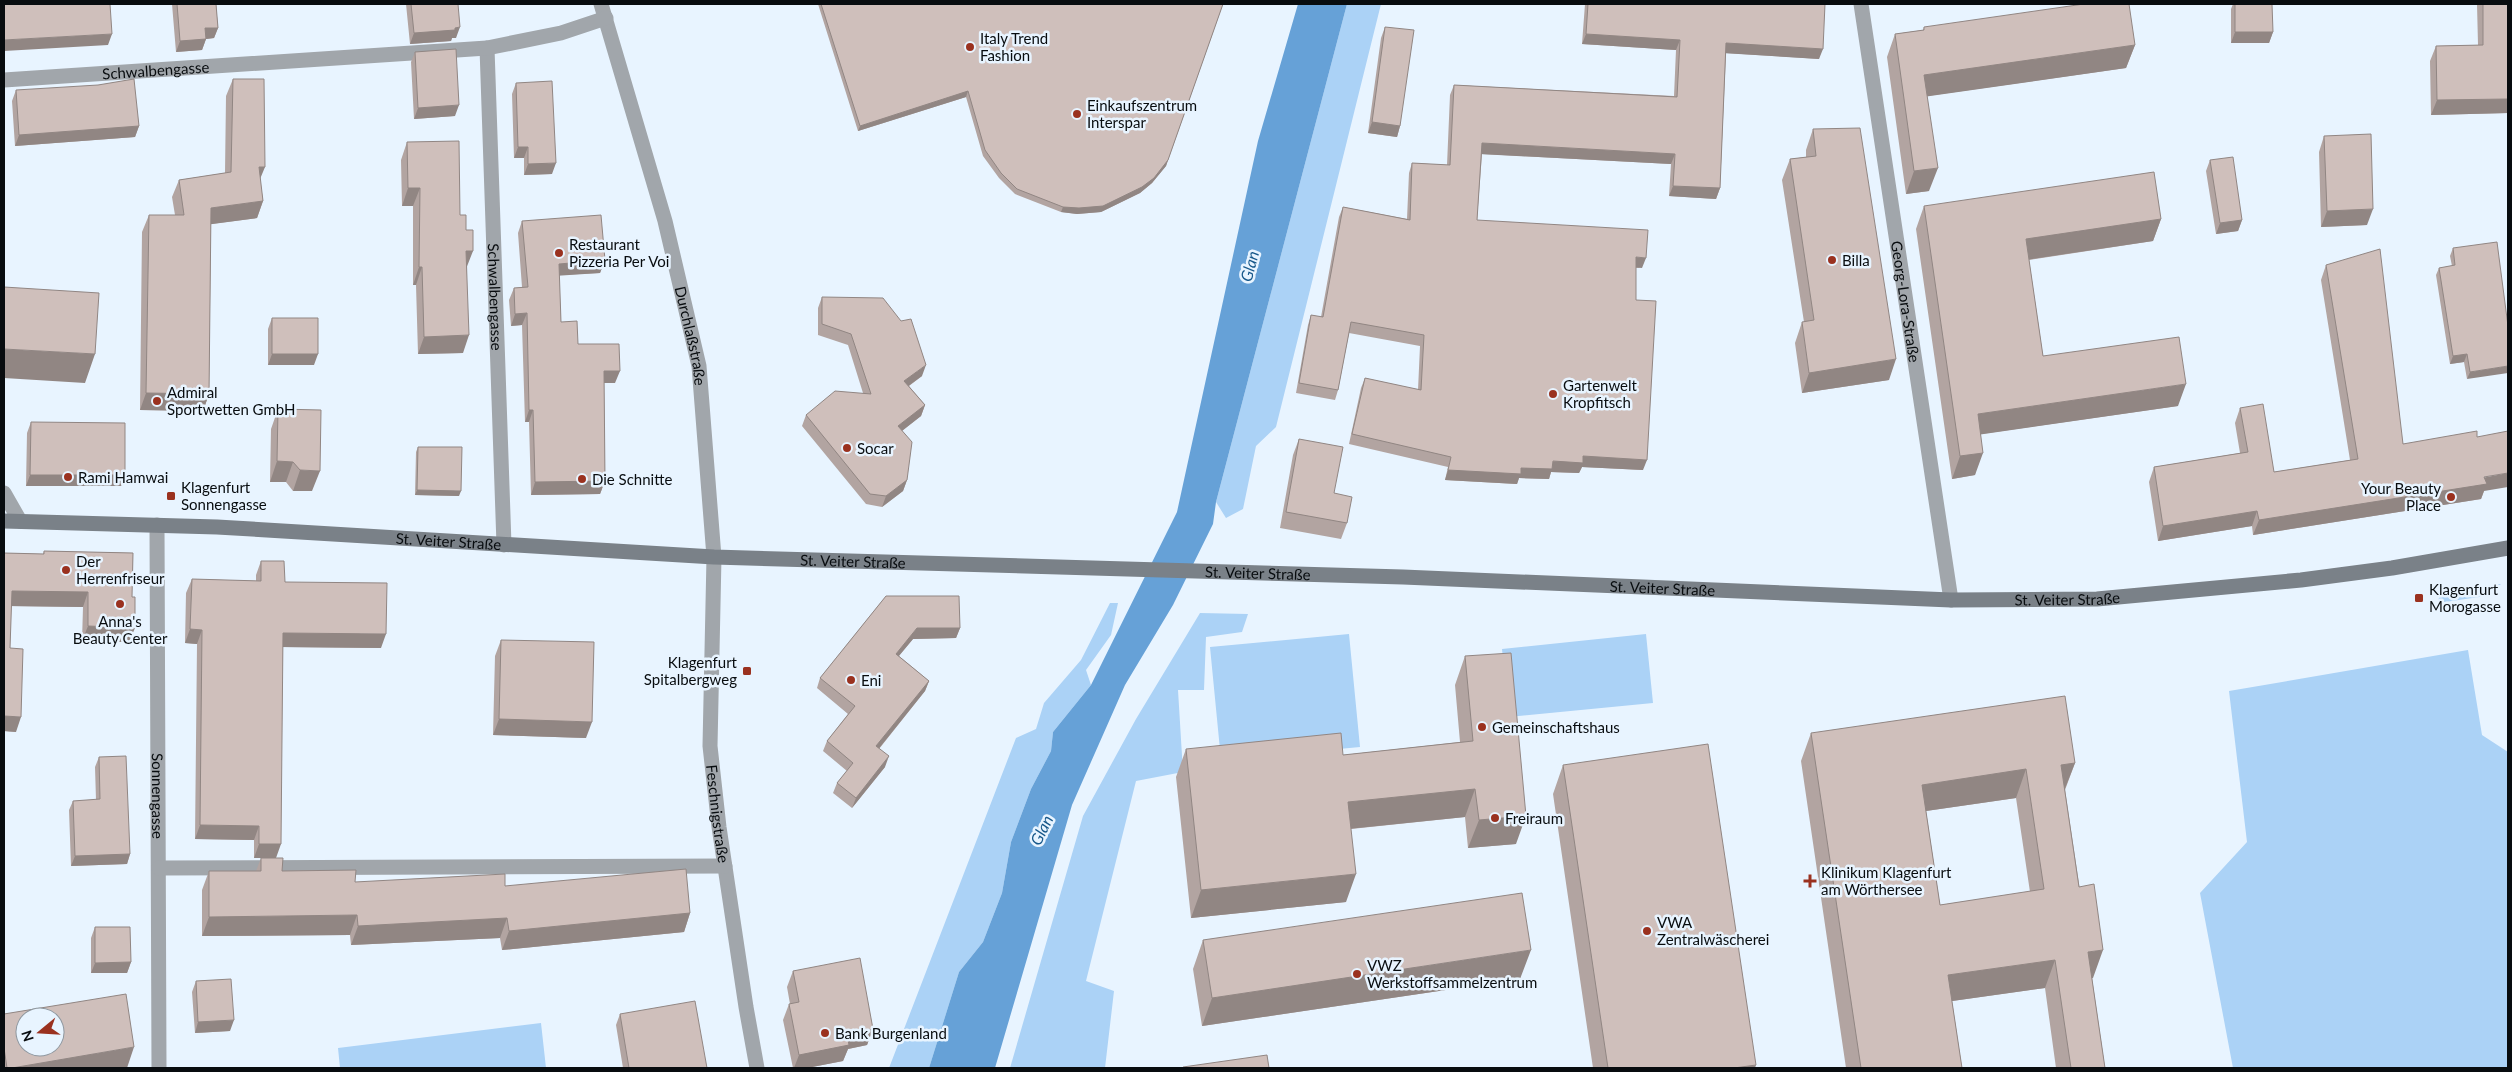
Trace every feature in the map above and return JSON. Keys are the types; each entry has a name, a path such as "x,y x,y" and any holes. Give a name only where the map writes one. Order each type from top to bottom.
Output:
{"main road":[{"name":"St. Veiter Straße","path":"4,521 157,525 714,557 1404,577 1951,600 2097,599 2301,580 2392,568 2508,548"}],"street":[{"name":"Durchlaßstraße","path":"601,4 665,221 699,366 714,557"},
{"name":"Georg-Lora-Straße","path":"1861,4 1951,600"},
{"name":"Schwalbengasse","path":"4,80 487,48 561,33 606,18"},
{"name":"Schwalbengasse","path":"487,48 504,545"},
{"path":"4,494 20,521"},
{"name":"Sonnengasse","path":"157,525 159,1068"},
{"name":"Feschnigstraße","path":"714,557 710,746 725,866 757,1068"},
{"path":"159,868 725,866"}],"shaded area":[{"path":"1347,4 1381,4 1276,427 1256,446 1243,509 1226,518 1216,502"},
{"path":"2501,584 2486,596 2438,603 2440,592"},
{"path":"1110,603 1118,603 1111,635 1086,670 1091,685 1053,732 1051,751 1031,789 1011,842 1002,893 983,942 959,972 929,1068 889,1068 1016,738 1036,729 1044,703 1081,660"},
{"path":"1200,613 1248,614 1242,632 1206,637 1204,690 1178,690 1183,772 1136,781 1086,981 1114,991 1105,1068 1010,1068 1083,816 1136,719"},
{"path":"1349,634 1360,747 1221,760 1210,647"},
{"path":"1646,634 1653,703 1509,717 1502,649"},
{"path":"2468,650 2482,735 2508,752 2508,1068 2233,1068 2200,893 2247,842 2229,691"},
{"path":"541,1023 546,1068 340,1068 338,1048"}],"water":[{"name":"Glan","path":"1298,4 1347,4 1216,502 1213,524 1173,605 1125,685 1072,805 995,1068 929,1068 959,972 983,942 1002,893 1011,842 1031,789 1051,751 1053,732 1091,685 1177,512 1258,141"}],"building":[{"path":"4,4 110,4 112,34 4,40"},
{"path":"177,4 216,4 218,28 205,28 206,39 180,41"},
{"path":"411,4 458,4 460,27 455,28 455,30 414,33"},
{"name":"Einkaufszentrum Interspar","path":"821,4 1223,4 1168,160 1154,178 1142,187 1103,206 1079,208 1063,207 1017,189 1001,173 985,150 968,91 860,126"},
{"path":"1588,4 1825,4 1823,49 1726,43 1720,188 1673,186 1675,154 1482,143 1477,220 1648,230 1646,258 1636,257 1636,300 1656,301 1647,460 1583,456 1583,463 1553,461 1552,469 1521,468 1521,474 1448,470 1451,457 1352,434 1365,378 1421,390 1424,335 1351,322 1338,390 1299,383 1311,315 1323,317 1343,207 1410,220 1412,163 1450,165 1454,85 1677,97 1680,40 1586,34"},
{"path":"2084,4 2129,4 2135,45 1924,75 1938,168 1914,171 1895,34 1924,30 1924,27"},
{"path":"2235,4 2272,4 2273,32 2235,32"},
{"path":"2483,4 2508,4 2508,99 2437,100 2436,46 2483,45"},
{"path":"1385,27 1414,30 1400,126 1372,122"},
{"path":"456,49 459,105 418,108 415,52"},
{"path":"134,79 139,126 19,135 16,90 98,85"},
{"path":"233,79 264,79 265,167 259,167 263,201 211,208 209,394 146,393 149,215 184,215 179,180 231,172"},
{"path":"552,81 556,163 528,164 528,147 518,147 516,83"},
{"name":"Billa","path":"1860,128 1896,359 1809,373 1802,322 1814,320 1790,159 1816,156 1813,129"},
{"path":"2371,134 2373,209 2327,211 2324,136"},
{"path":"459,141 460,215 466,215 466,230 473,230 473,251 466,251 469,335 424,337 422,267 419,267 420,188 408,188 407,142"},
{"path":"2233,157 2242,220 2220,223 2210,160"},
{"path":"2154,172 2161,219 2026,239 2043,356 2179,337 2186,384 1978,414 1983,453 1960,456 1924,206"},
{"path":"601,215 605,260 559,264 561,322 577,321 578,344 619,344 620,371 604,371 605,481 535,482 533,410 529,410 527,313 515,314 514,288 528,287 522,221"},
{"path":"2497,242 2508,326 2508,366 2470,372 2467,354 2453,356 2439,268 2455,265 2453,248"},
{"path":"2380,249 2403,444 2477,431 2477,437 2508,431 2508,473 2484,477 2487,484 2259,520 2257,511 2163,526 2154,467 2248,452 2240,408 2263,404 2274,472 2358,459 2326,265"},
{"path":"4,287 99,293 95,354 4,349"},
{"path":"822,297 883,298 901,321 911,319 926,365 904,381 925,405 898,426 912,442 907,480 886,496 870,494 806,415 835,391 871,394 851,334 822,324"},
{"path":"272,318 318,318 318,354 272,354"},
{"path":"278,409 321,410 320,471 300,470 293,462 277,461"},
{"path":"31,422 125,423 125,475 30,475"},
{"path":"1299,439 1343,447 1334,493 1352,497 1347,523 1286,512"},
{"path":"418,447 462,447 461,491 417,490"},
{"path":"44,551 133,553 132,597 135,597 135,628 88,626 88,592 12,591 10,648 23,649 21,717 4,716 4,553 44,554"},
{"path":"261,561 284,561 285,582 387,583 386,634 283,633 281,844 259,844 259,826 200,825 202,630 190,629 192,579 261,581"},
{"path":"886,596 959,596 960,628 917,628 896,654 929,681 876,746 889,756 856,798 837,783 853,763 827,741 855,706 820,678"},
{"path":"501,640 594,642 592,722 499,719"},
{"path":"1511,653 1526,816 1479,820 1475,789 1348,802 1356,874 1201,890 1186,749 1341,733 1343,755 1473,741 1465,656"},
{"path":"2065,696 2075,763 2061,765 2079,887 2094,884 2103,950 2088,952 2105,1068 2071,1068 2055,960 1948,975 1962,1068 1861,1068 1811,733","holes":["2026,769 2044,889 1940,905 1922,785"]},
{"name":"VWA Zentralwäscherei","path":"1708,744 1756,1065 1734,1068 1608,1068 1563,765"},
{"path":"126,756 130,854 75,856 73,801 100,799 99,757"},
{"path":"261,858 283,858 282,871 356,870 355,882 505,874 505,886 686,869 690,913 509,931 507,918 358,926 357,915 209,917 209,871 261,871"},
{"path":"1522,893 1531,950 1212,998 1203,940"},
{"path":"95,927 130,927 131,962 95,963"},
{"name":"Bank Burgenland","path":"860,958 873,1029 847,1034 849,1045 799,1055 789,1004 799,1002 793,971"},
{"path":"231,979 234,1020 198,1022 196,981"},
{"path":"126,994 134,1047 12,1068 7,1068 4,1048 4,1014 15,1012 15,1057 65,1057 65,1007 47,1007"},
{"path":"695,1001 707,1068 629,1068 620,1014"},
{"path":"1267,1055 1269,1068 1183,1068 1183,1067"}],"place":[{"name":"Italy Trend Fashion","path":"970,47"},
{"name":"Einkaufszentrum Interspar","path":"1077,114"},
{"name":"Restaurant Pizzeria Per Voi","path":"559,253"},
{"name":"Billa","path":"1832,260"},
{"name":"Gartenwelt Kropfitsch","path":"1553,394"},
{"name":"Admiral Sportwetten GmbH","path":"157,401"},
{"name":"Socar","path":"847,448"},
{"name":"Rami Hamwai","path":"68,477"},
{"name":"Die Schnitte","path":"582,479"},
{"name":"Klagenfurt Sonnengasse","path":"171,496"},
{"name":"Your Beauty Place","path":"2451,497"},
{"name":"Der Herrenfriseur","path":"66,570"},
{"name":"Klagenfurt Morogasse","path":"2419,598"},
{"name":"Anna's Beauty Center","path":"120,604"},
{"name":"Klagenfurt Spitalbergweg","path":"747,671"},
{"name":"Eni","path":"851,680"},
{"name":"Gemeinschaftshaus","path":"1482,727"},
{"name":"Freiraum","path":"1495,818"},
{"name":"Klinikum Klagenfurt am Wörthersee","path":"1810,881"},
{"name":"VWA Zentralwäscherei","path":"1647,931"},
{"name":"VWZ Werkstoffsammelzentrum","path":"1357,974"},
{"name":"Bank Burgenland","path":"825,1033"}]}
